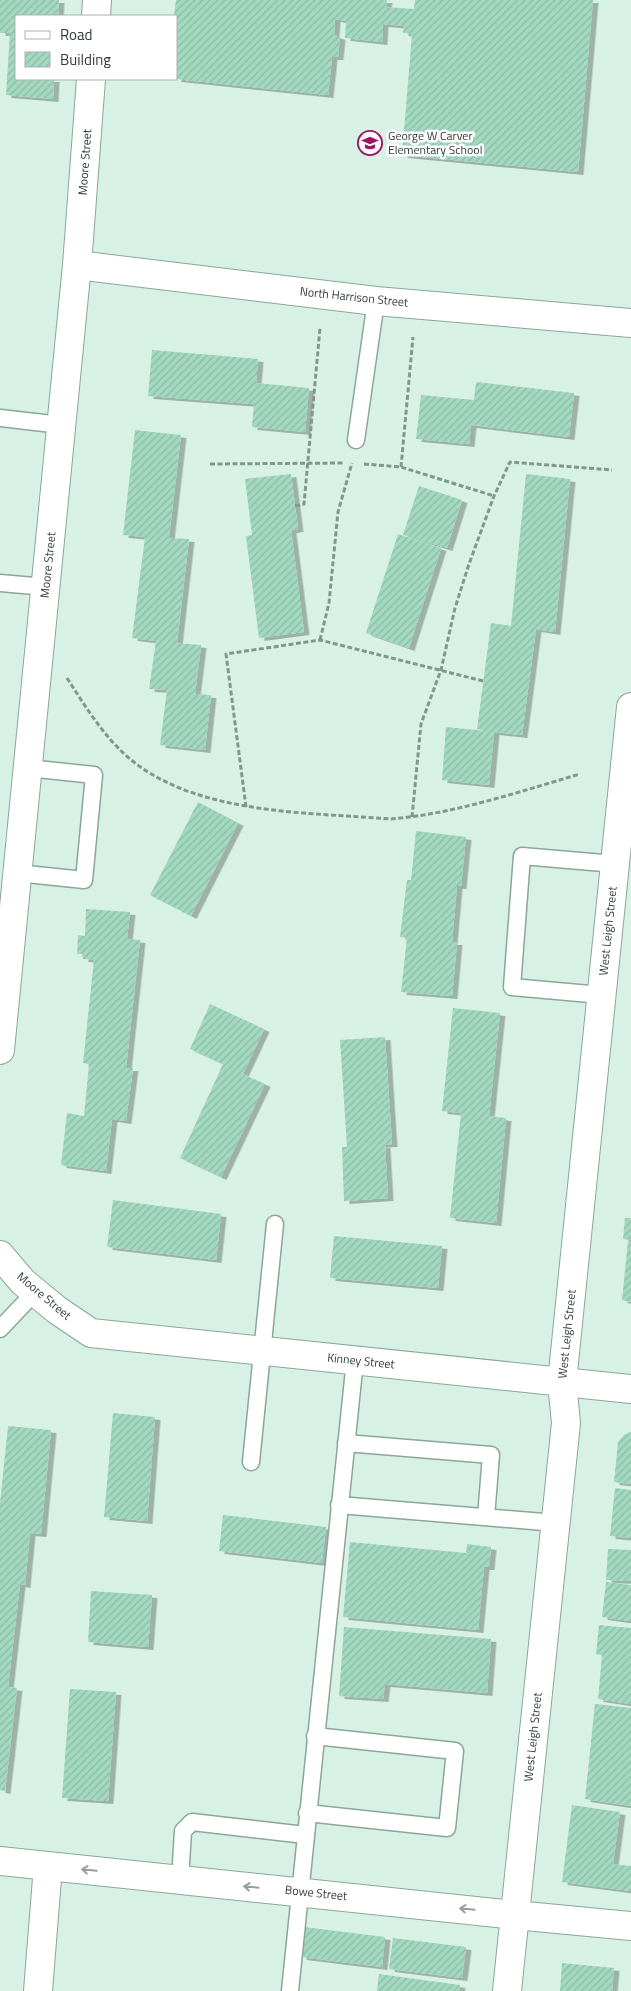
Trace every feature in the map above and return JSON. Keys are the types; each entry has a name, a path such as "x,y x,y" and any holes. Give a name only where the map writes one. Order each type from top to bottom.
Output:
{"street":[{"path":"96,15 97,0"},
{"name":"Moore Street","path":"0,1050 77,265 91,80"},
{"name":"North Harrison Street","path":"77,265 376,301 631,323"},
{"name":"West Leigh Street","path":"507,1991 566,1423 562,1382 601,995 621,854 631,707"},
{"name":"Moore Street","path":"0,1255 23,1282 57,1310 91,1333"},
{"name":"Kinney Street","path":"91,1333 631,1389"},
{"name":"Bowe Street","path":"0,1861 631,1926"},
{"path":"38,1991 48,1866"}],"lane":[{"path":"356,440 376,301"},
{"path":"0,418 61,425"},
{"path":"0,583 46,587"},
{"path":"17,873 84,880 94,774 28,768"},
{"path":"601,995 512,988 522,856 621,854"},
{"path":"251,1462 275,1224"},
{"path":"0,1328 35,1292"},
{"path":"290,1991 355,1360"},
{"path":"346,1442 491,1455 486,1517"},
{"path":"340,1505 556,1523"},
{"path":"308,1813 447,1828 455,1751 315,1736"},
{"path":"180,1880 183,1831 192,1822 305,1835"}],"path":[{"path":"295,506 304,504 320,328"},
{"path":"401,467 413,337"},
{"path":"412,817 421,724 441,670 455,608 466,573 494,496 510,462 612,470"},
{"path":"210,464 352,463 338,512 329,604 320,640"},
{"path":"362,464 401,467 494,496"},
{"path":"246,807 226,654 320,640 483,681"},
{"path":"66,678 92,716 130,759 173,785 246,807 390,819 412,817 499,797 580,774"}],"building":[{"path":"0,0 59,0 58,15 15,15 15,80 54,80 53,99 6,95 10,33 0,33"},
{"path":"176,0 387,0 386,7 414,9 415,0 593,0 578,172 402,155 412,34 403,33 404,26 383,24 382,42 345,38 346,21 335,19 334,35 340,37 338,57 332,57 328,95 178,79 178,15 174,15"},
{"path":"152,350 258,359 256,383 309,388 305,432 252,427 254,404 148,396"},
{"path":"476,382 574,393 569,437 471,425 469,444 416,439 421,395 474,400"},
{"path":"135,430 181,435 169,538 189,539 177,643 201,645 195,694 211,695 205,750 160,745 167,690 149,689 156,641 132,638 145,537 123,535"},
{"path":"291,474 298,529 291,530 304,632 259,638 246,536 252,535 245,479"},
{"path":"526,474 570,479 555,632 536,629 522,735 494,732 489,785 442,780 446,727 487,731 477,729 491,623 511,626"},
{"path":"419,486 462,500 447,548 403,535"},
{"path":"398,534 441,548 409,648 366,633"},
{"path":"198,802 238,823 191,916 150,895"},
{"path":"416,831 466,837 461,886 457,886 452,942 457,942 452,996 401,992 407,938 400,937 407,880 411,880"},
{"path":"86,909 130,912 127,939 140,940 126,1068 133,1068 126,1121 112,1119 106,1171 61,1165 67,1113 84,1116 89,1064 83,1063 94,960 83,959 83,954 77,954 78,935 85,936"},
{"path":"210,1004 264,1029 243,1074 265,1084 221,1177 180,1158 223,1064 190,1049"},
{"path":"453,1008 500,1013 489,1116 506,1118 496,1223 450,1218 461,1113 442,1111"},
{"path":"385,1037 392,1144 356,1146 385,1145 388,1198 344,1201 342,1147 347,1147 340,1040"},
{"path":"113,1200 221,1214 216,1260 107,1247"},
{"path":"625,1218 631,1218 631,1240 623,1239"},
{"path":"334,1236 442,1246 438,1288 330,1278"},
{"path":"628,1241 631,1242 631,1302 622,1300"},
{"path":"113,1413 155,1417 147,1521 104,1517"},
{"path":"8,1426 51,1430 41,1534 30,1533 25,1585 20,1584 8,1687 17,1688 5,1791 0,1790 0,1503"},
{"path":"631,1432 631,1484 614,1482 618,1442 624,1435"},
{"path":"615,1488 631,1490 631,1538 610,1536"},
{"path":"223,1515 326,1527 322,1563 219,1551"},
{"path":"350,1542 466,1553 467,1544 491,1547 489,1567 484,1567 478,1630 343,1617"},
{"path":"608,1549 631,1550 631,1581 606,1580"},
{"path":"606,1582 631,1585 631,1621 602,1617"},
{"path":"91,1591 152,1595 148,1647 88,1642"},
{"path":"599,1625 631,1628 631,1704 598,1699 602,1655 596,1654"},
{"path":"344,1627 491,1639 487,1693 385,1684 383,1699 339,1696"},
{"path":"70,1689 116,1692 108,1801 62,1798"},
{"path":"595,1704 631,1708 631,1806 585,1799"},
{"path":"572,1805 620,1812 613,1864 631,1866 631,1891 562,1882"},
{"path":"304,1927 385,1937 382,1967 301,1957"},
{"path":"393,1938 466,1947 462,1978 389,1969"},
{"path":"562,1963 614,1968 612,1991 560,1991"},
{"path":"379,1974 460,1985 459,1991 377,1991"}],"place":[{"name":"George W Carver Elementary School","path":"370,143"}]}
